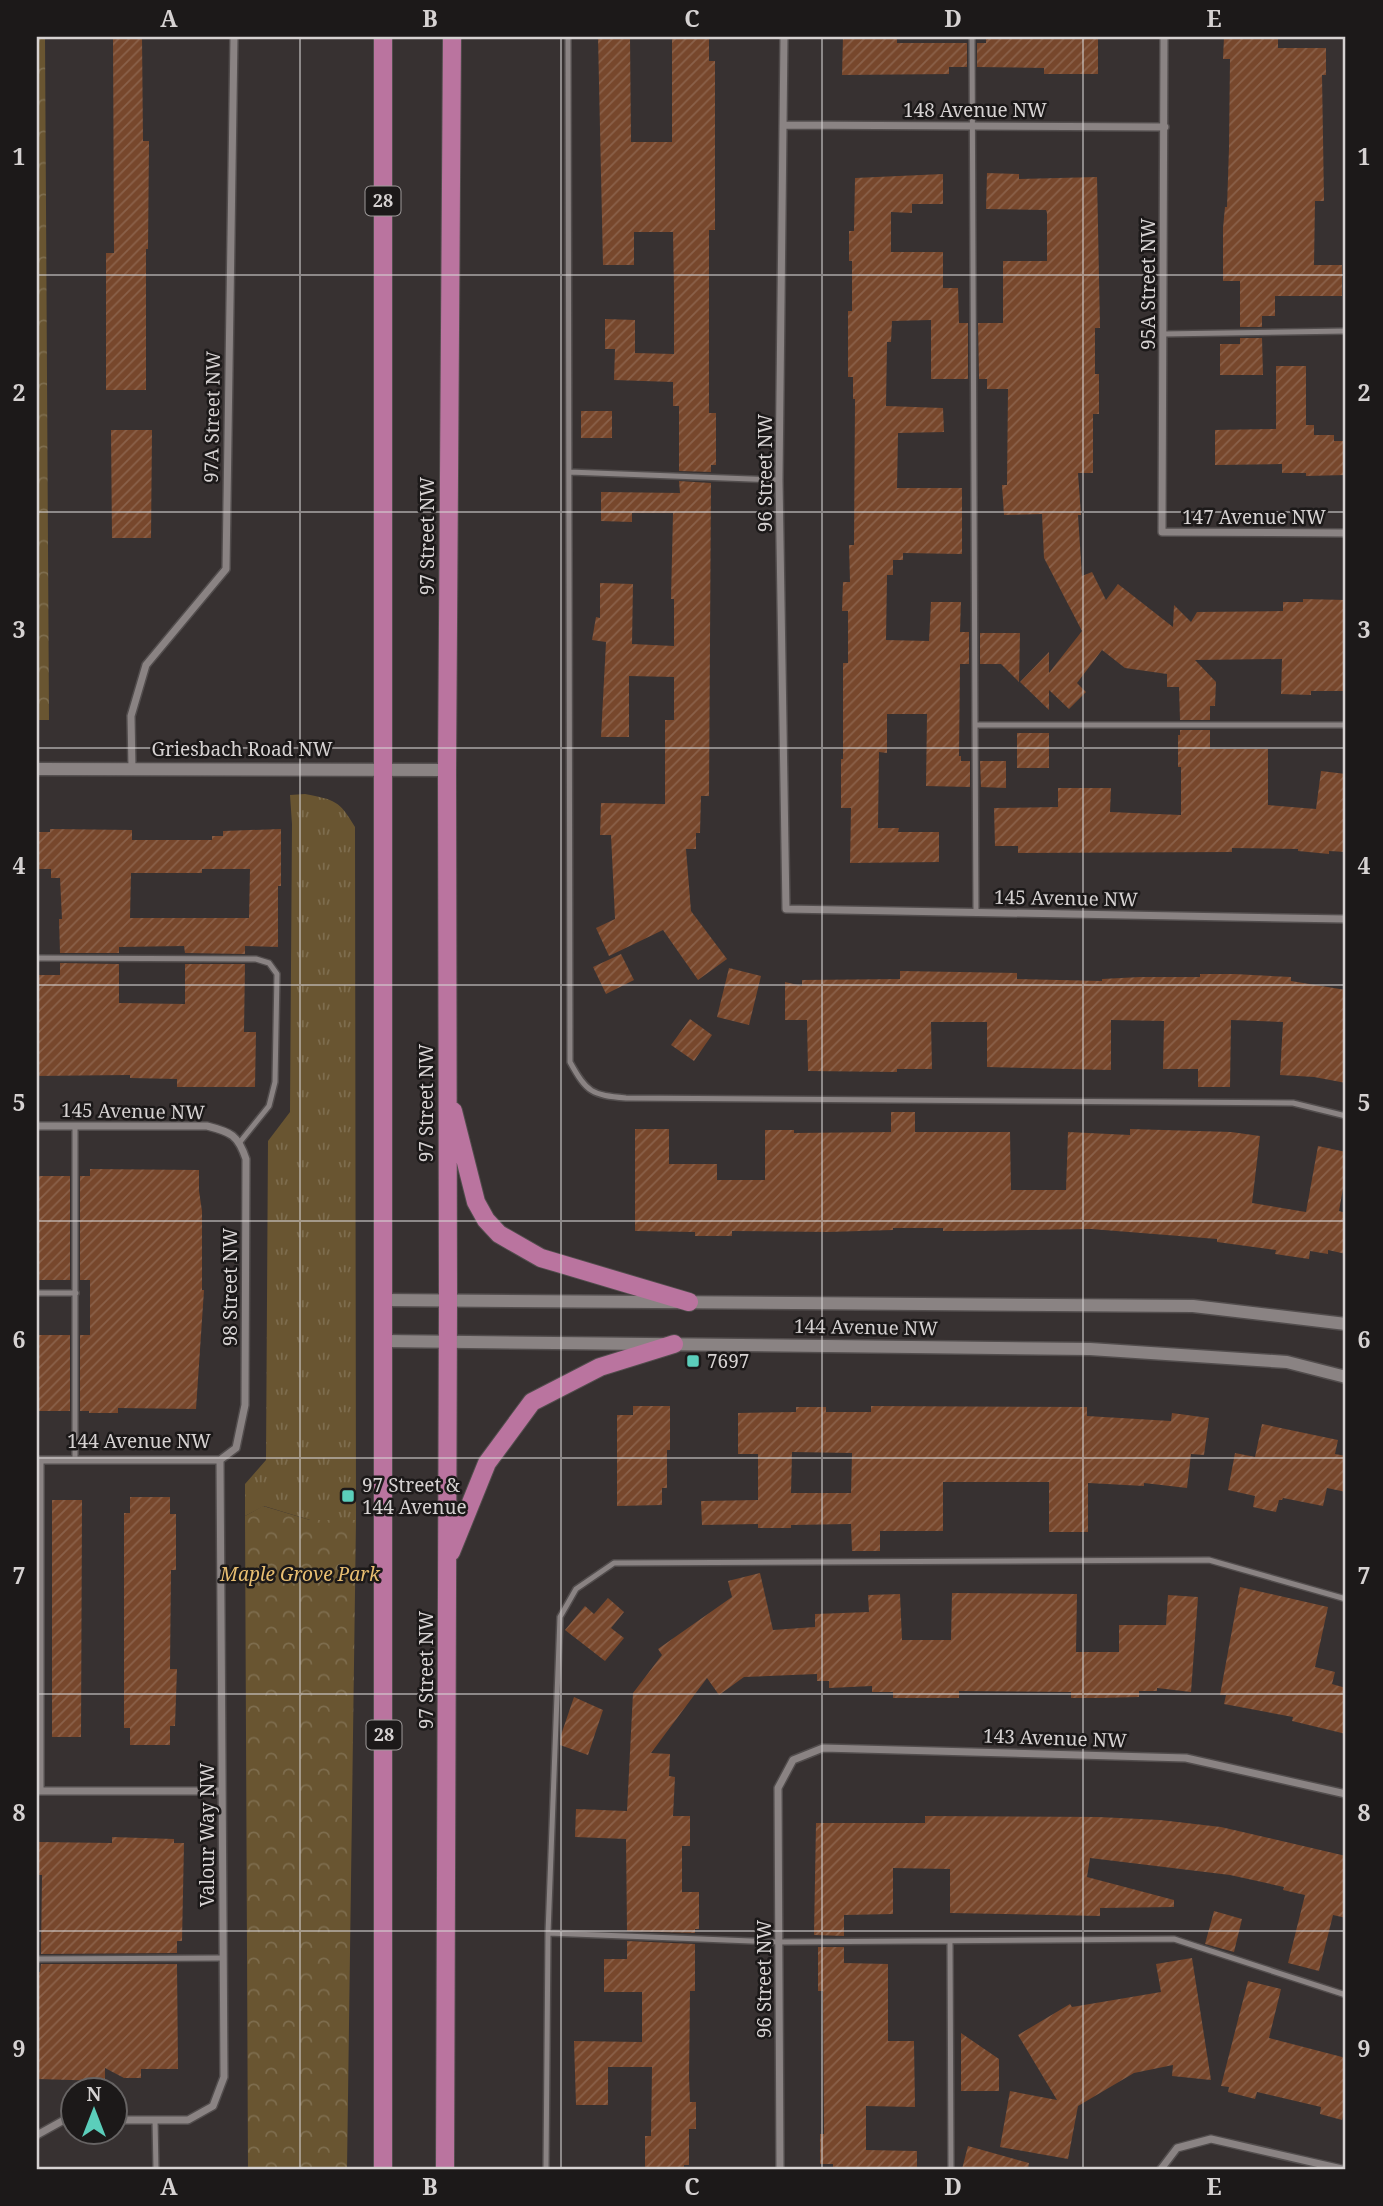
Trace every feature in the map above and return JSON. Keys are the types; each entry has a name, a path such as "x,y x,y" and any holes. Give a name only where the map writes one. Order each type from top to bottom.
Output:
{"main road":[{"name":"28","path":"382,769 383,37"},
{"name":"97 Street NW","path":"445,2169 447,769 452,37"},
{"path":"382,769 383,1300"},
{"path":"446,1084 477,1202 486,1220 499,1234 541,1258 689,1302"},
{"name":"28","path":"383,1300 383,2169"},
{"path":"447,1562 487,1463 532,1402 600,1367 674,1344"}],"street":[{"name":"97A Street NW","path":"132,768 131,716 146,665 226,569 234,37"},
{"name":"96 Street NW","path":"784,37 779,480 786,909"},
{"name":"95A Street NW","path":"1161,532 1164,37"},
{"name":"148 Avenue NW","path":"784,125 1165,127"},
{"name":"147 Avenue NW","path":"1161,532 1346,533"},
{"name":"Griesbach Road NW","path":"37,769 447,769"},
{"name":"145 Avenue NW","path":"786,909 1346,919"},
{"name":"145 Avenue NW","path":"37,1126 207,1126 228,1131 240,1142"},
{"name":"98 Street NW","path":"236,1448 245,1405 246,1159 240,1142"},
{"name":"144 Avenue NW","path":"383,1300 1193,1306 1346,1324"},
{"name":"144 Avenue NW","path":"384,1341 1090,1349 1287,1362 1346,1377"},
{"name":"144 Avenue NW","path":"39,1460 220,1460 236,1448"},
{"name":"Valour Way NW","path":"130,2120 188,2120 213,2106 224,2077 220,1460"},
{"name":"143 Avenue NW","path":"778,1788 793,1760 823,1748 1186,1758 1346,1794"},
{"name":"96 Street NW","path":"778,1788 780,2169"},
{"path":"39,1791 222,1791"},
{"path":"37,2135 60,2122"},
{"path":"1161,2169 1177,2148 1211,2139 1342,2169"}],"lane":[{"path":"568,37 570,1062 580,1081 597,1096 1293,1103 1346,1116"},
{"path":"972,37 976,912"},
{"path":"1163,334 1346,331"},
{"path":"569,472 779,480"},
{"path":"975,725 1346,724"},
{"path":"37,958 256,959 269,963 277,974 275,1082 268,1106 240,1142"},
{"path":"75,1126 75,1460"},
{"path":"37,1293 76,1293"},
{"path":"39,1460 39,1791"},
{"path":"546,2169 548,1933 560,1617 576,1589 614,1563 1209,1560 1346,1599"},
{"path":"548,1933 779,1942 1174,1939 1346,1995"},
{"path":"950,1941 951,2169"},
{"path":"37,1959 223,1958"},
{"path":"155,2120 156,2169"}],"green space":[{"path":"37,37 45,37 49,720 37,720"},
{"path":"305,794 340,806 355,827 356,1520 310,1520 264,1506 245,1516 245,1484 266,1460 268,1141 290,1112 290,795"},
{"name":"Maple Grove Park","path":"263,1506 310,1520 356,1520 347,2169 248,2169 245,1516"}],"building":[{"path":"113,37 142,37 143,141 149,141 146,390 106,390 106,253 114,253"},
{"path":"598,37 630,37 631,142 672,142 672,37 709,37 709,61 715,61 715,230 709,230 709,413 716,413 716,465 711,465 711,472 679,471 679,406 673,406 673,382 614,380 615,349 605,349 605,319 635,320 635,353 674,354 673,232 634,232 634,265 603,265"},
{"path":"843,37 897,37 897,43 967,43 967,67 949,67 949,74 842,75"},
{"path":"1098,37 1098,74 1044,74 1044,68 977,67 977,43 986,43 986,38"},
{"path":"1224,37 1278,37 1278,48 1326,48 1326,75 1322,75 1324,201 1315,201 1314,265 1342,265 1342,296 1275,296 1275,316 1262,316 1262,327 1240,327 1240,281 1223,281 1230,59 1223,59"},
{"path":"987,173 1019,174 1019,179 1097,177 1100,328 1095,328 1095,374 1099,374 1099,414 1093,414 1093,473 1078,473 1082,576 1092,572 1106,600 1118,584 1173,627 1174,605 1191,622 1197,612 1283,611 1283,602 1303,602 1303,599 1346,600 1346,691 1311,691 1311,695 1281,694 1282,659 1195,660 1216,682 1215,706 1210,706 1210,720 1180,720 1179,687 1167,687 1167,674 1125,668 1102,650 1077,683 1086,692 1069,709 1049,690 1049,710 1020,682 1049,652 1049,673 1082,631 1044,558 1042,514 1004,515 1002,485 1007,485 1008,389 987,389 987,379 979,379 978,323 1003,323 1003,261 1047,261 1047,213 1046,210 986,209"},
{"path":"943,174 943,204 912,204 912,213 891,212 891,252 943,252 943,288 958,288 959,323 968,323 968,379 931,379 931,320 892,321 891,342 887,342 886,406 943,408 944,432 898,433 897,488 962,488 962,554 903,553 903,560 893,560 893,575 887,575 886,640 929,641 931,602 961,602 960,632 969,632 969,664 960,664 959,756 961,761 970,761 970,787 926,786 927,714 887,714 887,753 879,752 878,828 899,828 898,832 939,832 939,862 850,863 851,808 841,808 843,663 848,663 848,611 842,611 843,582 850,582 849,545 854,545 855,399 853,377 848,377 848,311 852,311 849,231 854,231 855,178"},
{"path":"1240,338 1262,338 1263,375 1220,375 1220,344 1240,344"},
{"path":"1276,366 1306,366 1306,425 1314,425 1314,435 1334,435 1334,441 1346,441 1346,475 1306,476 1306,473 1282,473 1282,464 1215,465 1215,430 1276,429"},
{"path":"581,411 612,411 612,438 581,438"},
{"path":"111,430 152,430 151,538 112,538"},
{"path":"679,481 711,483 709,796 701,796 700,833 696,833 696,849 686,849 691,911 727,959 698,980 663,930 609,956 596,928 615,919 611,835 600,835 601,803 665,804 665,720 674,720 674,677 629,676 629,737 601,737 606,642 592,640 596,617 600,618 600,583 633,584 632,644 674,646 674,599 671,599 673,513 632,513 632,522 601,521 601,492 680,493"},
{"path":"980,633 1020,633 1019,682 1001,664 980,664"},
{"path":"1180,730 1210,730 1210,749 1268,749 1268,805 1316,809 1321,771 1346,774 1346,852 1329,851 1329,854 1298,849 1232,848 1232,852 1018,853 1018,846 995,846 994,808 1058,807 1058,788 1111,788 1110,812 1181,815 1181,767 1178,767"},
{"path":"1017,733 1049,733 1049,768 1017,768"},
{"path":"980,761 1006,761 1006,788 981,787"},
{"path":"50,829 132,830 132,840 212,840 212,836 223,836 223,831 281,829 278,947 245,946 245,954 185,953 184,946 119,947 119,953 60,953 60,878 51,878 51,869 37,869 37,832 50,832","holes":["202,869 250,869 249,918 130,918 131,873 202,873"]},
{"path":"621,954 634,980 606,994 593,967"},
{"path":"60,963 119,964 119,1003 185,1004 185,964 245,964 244,1032 256,1032 255,1087 177,1087 177,1079 130,1078 130,1075 37,1076 37,975 60,975"},
{"path":"729,968 761,976 749,1025 717,1017"},
{"path":"900,971 1017,973 1017,979 1102,981 1234,974 1291,977 1291,981 1346,990 1346,1083 1314,1077 1280,1075 1283,1022 1231,1020 1230,1087 1198,1087 1198,1069 1163,1069 1164,1021 1111,1020 1111,1070 987,1067 987,1022 931,1022 932,1069 897,1069 897,1072 808,1071 807,1020 785,1020 785,982 802,986 802,980 900,979"},
{"path":"690,1019 712,1035 694,1061 671,1045"},
{"path":"891,1112 915,1112 915,1132 1010,1132 1011,1190 1066,1190 1068,1132 1130,1135 1130,1129 1231,1132 1260,1136 1252,1203 1306,1212 1318,1146 1346,1152 1346,1172 1339,1211 1346,1213 1346,1254 1328,1250 1328,1254 1310,1251 1309,1259 1275,1254 1276,1250 1217,1242 1217,1239 1091,1229 943,1231 943,1228 893,1228 828,1232 732,1231 732,1236 635,1231 635,1129 669,1129 669,1164 717,1164 717,1180 765,1180 765,1130 794,1130 794,1133 891,1132"},
{"path":"90,1169 199,1170 204,1290 196,1409 118,1408 118,1413 80,1411 80,1335 90,1335 90,1280 80,1280 80,1176 90,1176"},
{"path":"37,1176 70,1176 70,1280 37,1280"},
{"path":"37,1335 70,1335 70,1411 37,1411"},
{"path":"633,1406 670,1406 667,1488 662,1488 662,1505 617,1506 617,1415 633,1415"},
{"path":"871,1406 1087,1407 1087,1416 1171,1421 1172,1413 1209,1418 1204,1455 1191,1454 1187,1488 1144,1483 1144,1486 1088,1483 1088,1532 1049,1532 1049,1482 943,1482 943,1531 880,1531 880,1551 852,1551 851,1524 791,1525 791,1528 758,1528 758,1524 702,1525 701,1501 758,1500 758,1454 738,1454 738,1413 796,1412 796,1407 826,1407 826,1412 871,1412","holes":["792,1452 852,1453 851,1493 791,1493"]},
{"path":"1262,1424 1338,1440 1335,1454 1346,1456 1346,1492 1327,1488 1323,1506 1283,1498 1279,1500 1276,1512 1253,1507 1255,1496 1228,1490 1235,1453 1255,1457"},
{"path":"130,1497 170,1497 170,1514 176,1514 176,1570 171,1570 170,1669 177,1669 175,1726 170,1726 170,1745 130,1745 130,1728 124,1728 124,1513 130,1513"},
{"path":"52,1500 82,1500 81,1737 52,1737"},
{"path":"760,1573 773,1630 815,1627 815,1614 869,1612 868,1595 900,1594 902,1640 951,1640 952,1593 1077,1594 1076,1652 1119,1652 1119,1625 1166,1625 1168,1595 1198,1597 1191,1692 1157,1688 1157,1691 1139,1691 1139,1697 1071,1698 1071,1692 959,1691 959,1698 893,1698 893,1692 872,1692 872,1686 829,1688 829,1681 817,1681 817,1674 744,1677 719,1695 707,1678 651,1753 670,1754 669,1776 675,1777 673,1816 690,1816 690,1846 682,1846 682,1892 699,1892 699,1929 695,1929 695,1933 627,1931 626,1839 575,1837 576,1809 627,1811 633,1693 662,1655 658,1649 732,1597 728,1581"},
{"path":"1240,1587 1328,1607 1315,1667 1335,1672 1332,1684 1346,1688 1346,1734 1292,1721 1293,1717 1224,1704 1226,1695 1220,1695"},
{"path":"608,1598 624,1612 611,1628 624,1638 605,1661 565,1630 585,1606 594,1614"},
{"path":"574,1697 603,1710 588,1755 560,1745"},
{"path":"925,1816 1160,1820 1221,1827 1346,1856 1346,1918 1333,1915 1319,1971 1288,1963 1305,1895 1283,1890 1284,1887 1230,1875 1090,1858 1087,1877 1174,1900 1174,1907 1100,1908 1100,1916 950,1913 950,1869 893,1868 893,1914 844,1915 844,1936 814,1935 816,1823 925,1823"},
{"path":"112,1837 174,1839 174,1843 184,1843 182,1941 177,1941 177,1953 41,1954 42,1875 39,1875 39,1842 112,1843"},
{"path":"1214,1911 1242,1919 1234,1952 1205,1944"},
{"path":"627,1941 695,1944 695,1991 690,1991 689,2077 690,2102 696,2102 696,2129 689,2129 689,2165 684,2165 684,2169 645,2169 645,2136 651,2136 652,2067 608,2067 608,2105 576,2105 574,2041 642,2042 642,1992 604,1992 604,1959 627,1959"},
{"path":"818,1947 844,1947 844,1963 888,1964 888,2041 914,2041 915,2107 866,2106 866,2150 917,2151 917,2169 833,2169 833,2164 820,2164 820,2134 824,2134 823,1991 818,1991"},
{"path":"1192,1958 1211,2080 1172,2076 1173,2065 1134,2073 1078,2106 1068,2159 1000,2147 1010,2091 1057,2100 1018,2035 1070,2004 1072,2007 1161,1992 1156,1964"},
{"path":"41,1964 177,1964 178,2069 141,2069 141,2078 120,2076 105,2068 105,2076 37,2079 37,1972 40,1972"},
{"path":"1248,1981 1281,1989 1269,2038 1346,2058 1346,2105 1342,2120 1320,2114 1321,2107 1257,2092 1255,2099 1228,2092 1229,2087 1221,2086"},
{"path":"961,2033 999,2059 999,2091 961,2091"},
{"path":"968,2146 1029,2163 1028,2169 962,2169"}],"place":[{"name":"7697","path":"693,1361"},
{"name":"97 Street & 144 Avenue","path":"348,1496"}]}
